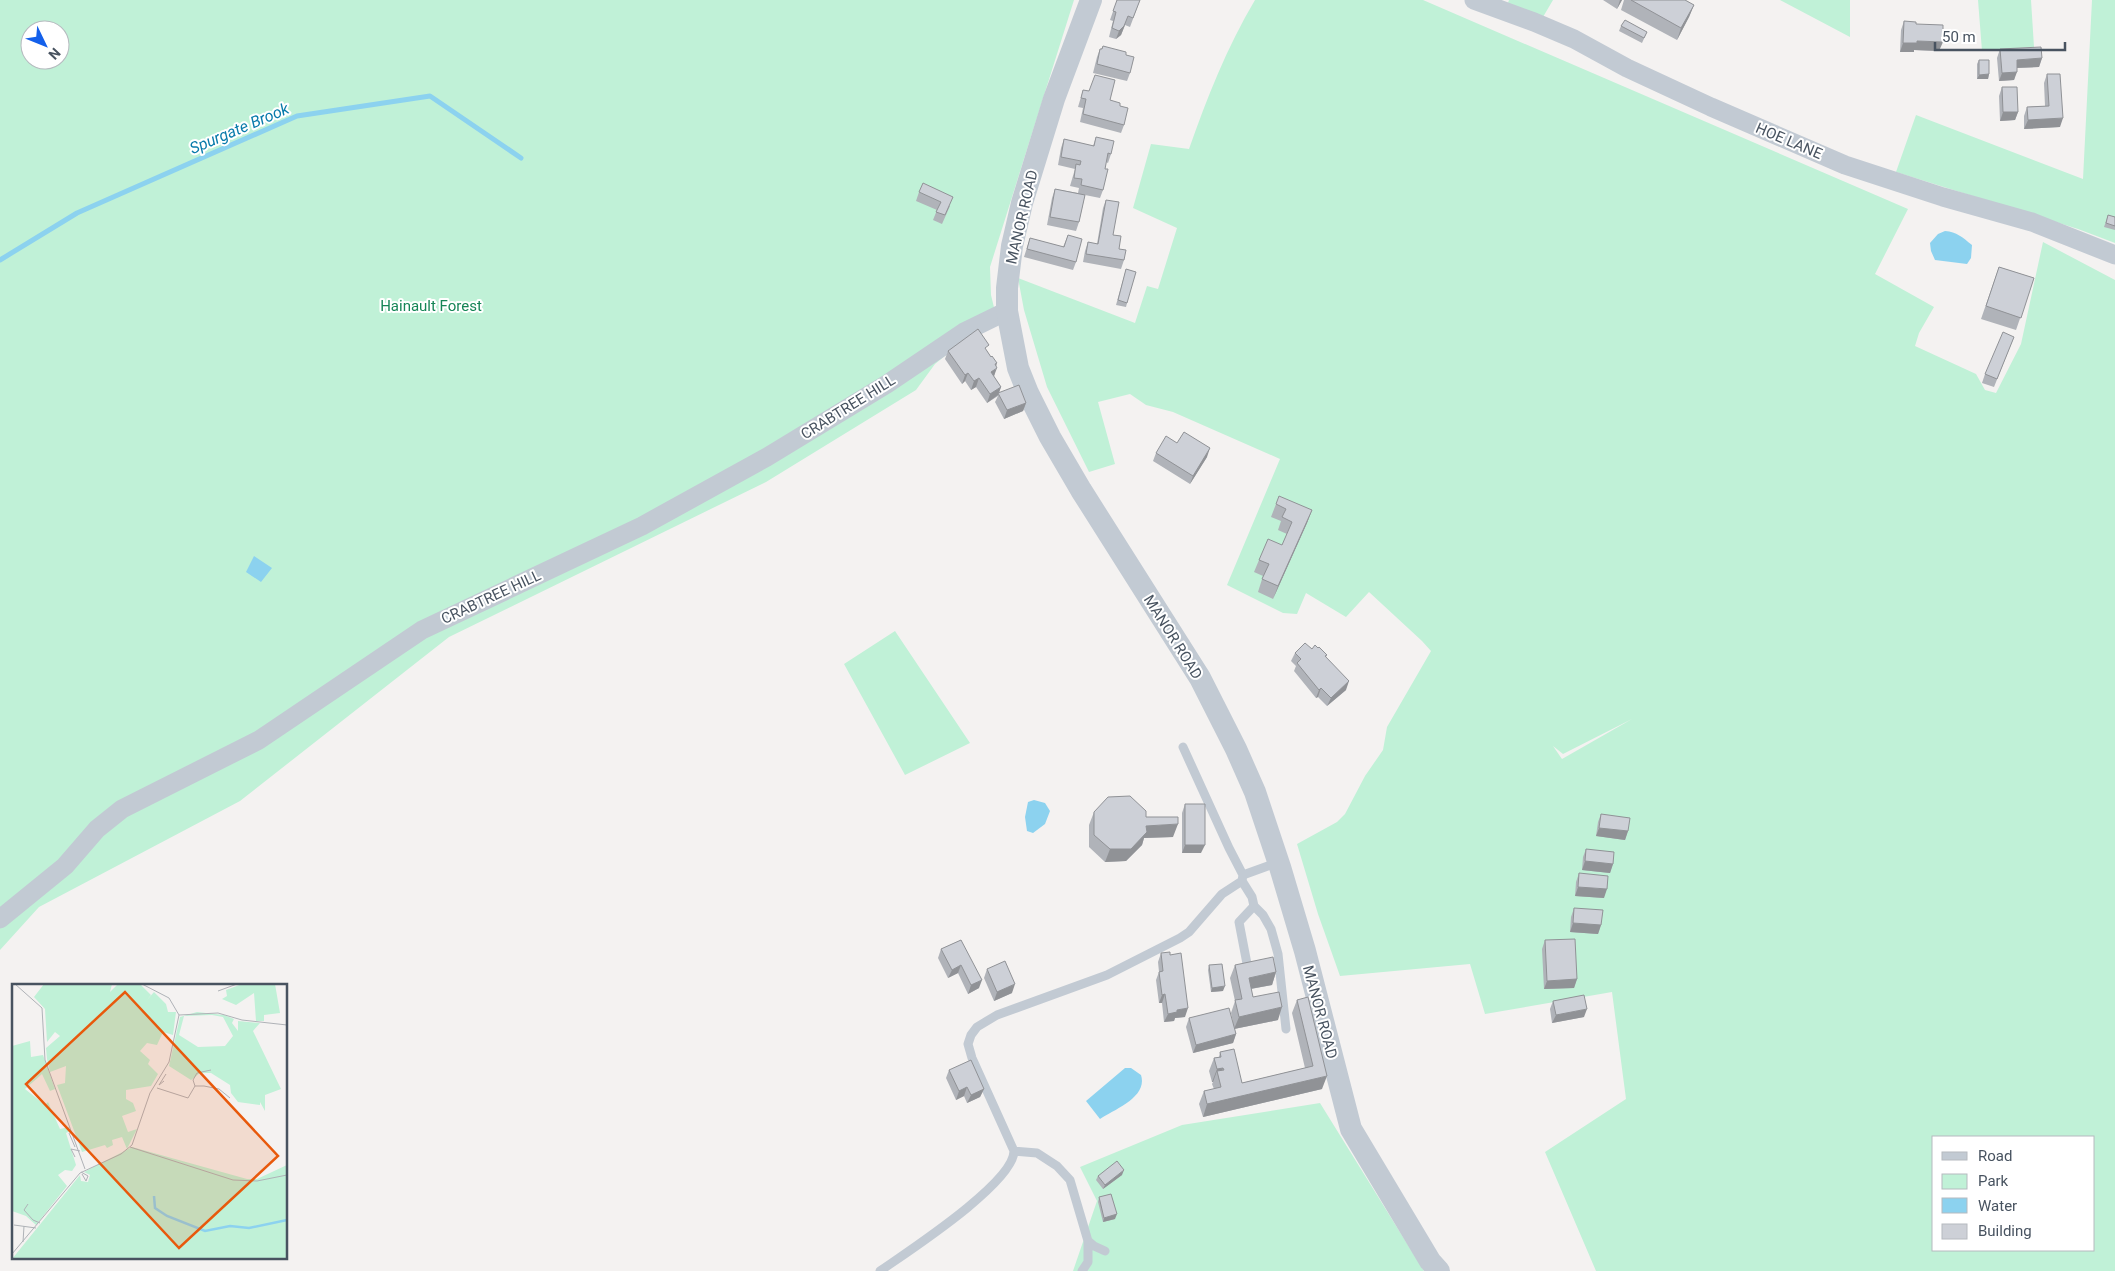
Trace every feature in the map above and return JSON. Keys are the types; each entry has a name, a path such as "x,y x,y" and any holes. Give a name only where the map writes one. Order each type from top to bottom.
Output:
{"street":[{"name":"MANOR ROAD","path":"1091,0 1054,99 1022,203 1012,246 1007,288 1008,311 1018,368 1050,437 1081,490 1200,678 1236,749 1251,783 1279,862 1305,951 1351,1129 1430,1260 1439,1271"},
{"name":"HOE LANE","path":"1474,0 1566,36 1627,68 1711,107 1845,165 1943,198 2032,222 2115,255"},
{"name":"CRABTREE HILL","path":"0,919 65,866 96,829 122,809 259,740 422,630 642,526 767,457 887,384 964,332 1008,311"}],"lane":[{"path":"1183,747 1252,897 1254,906 1263,915 1271,929 1278,954 1286,1029"},
{"path":"880,1271 958,1215 995,1183 1012,1161 1014,1151 979,1075 968,1044 971,1035 977,1027 997,1015 1107,975 1180,938 1189,932 1222,894 1243,878 1279,862"},
{"path":"1248,969 1240,922 1254,906"},
{"path":"1014,1151 1037,1153 1058,1166 1070,1180 1088,1241 1088,1262 1082,1271"},
{"path":"1088,1241 1100,1250 1105,1251"}],"green space":[{"name":"Hainault Forest","path":"0,0 1074,0 990,267 991,295 998,324 974,332 935,364 916,390 766,482 449,637 240,801 39,907 0,950"},
{"path":"1255,0 1423,0 1908,209 1875,274 1934,307 1919,333 1915,346 1976,374 1985,390 1996,393 2021,344 2043,242 2115,280 2115,1271 1596,1271 1545,1152 1626,1099 1612,992 1485,1014 1470,964 1340,976 1318,914 1297,844 1337,822 1345,814 1365,776 1383,750 1387,727 1431,651 1369,592 1346,617 1306,593 1297,614 1283,613 1227,585 1280,459 1173,412 1146,405 1130,394 1098,402 1115,464 1089,472 1047,387 1024,310 1018,278 1135,323 1147,286 1158,289 1177,228 1133,208 1151,144 1189,149 1218,73 1235,36","holes":["1632,719 1562,759 1553,746 1563,754"]},
{"path":"1509,0 1553,0 1543,17 1508,3"},
{"path":"1780,0 1850,0 1850,37"},
{"path":"1978,0 2031,0 2034,47 1982,51"},
{"path":"2092,0 2115,0 2115,243 2078,229 1896,172 1916,115 2083,179"},
{"path":"895,631 970,743 905,775 844,664"},
{"path":"1320,1103 1424,1271 1073,1271 1097,1201 1080,1167 1182,1125"}],"water":[{"path":"1945,231 1962,237 1972,245 1971,258 1967,264 1935,260 1930,243 1938,234"},
{"path":"254,556 272,568 261,582 246,572"},
{"path":"1034,800 1045,803 1050,811 1045,824 1033,833 1027,831 1025,817 1028,802"},
{"path":"1125,1068 1131,1068 1141,1075 1142,1083 1140,1090 1129,1102 1100,1119 1086,1101"}],"building":[{"path":"1117,0 1140,0 1133,18 1128,16 1124,26 1119,31 1112,28 1116,12 1113,11"},
{"path":"1631,0 1685,0 1694,5 1681,28"},
{"path":"1625,20 1647,32 1644,38 1621,26"},
{"path":"1904,21 1916,22 1916,24 1943,25 1943,42 1917,41 1917,43 1903,43"},
{"path":"1103,46 1126,52 1126,55 1134,57 1130,73 1097,64 1100,49"},
{"path":"2041,47 2042,58 2017,60 2017,72 2002,73 2000,49"},
{"path":"1979,60 1989,60 1989,74 1979,75"},
{"path":"2047,74 2060,74 2063,118 2028,120 2027,107 2049,106"},
{"path":"1095,75 1115,80 1110,100 1128,108 1124,125 1083,114 1086,99 1081,98 1083,90 1089,91"},
{"path":"2002,87 2017,87 2018,112 2003,112"},
{"path":"1096,137 1114,141 1111,154 1108,153 1105,169 1108,169 1103,190 1081,185 1082,179 1074,178 1076,164 1080,165 1081,161 1061,157 1064,139 1094,146"},
{"path":"923,183 953,197 945,215 936,212 941,202 919,192"},
{"path":"1055,189 1085,195 1079,222 1050,217"},
{"path":"1106,200 1119,202 1113,235 1121,236 1119,249 1126,250 1124,260 1086,254 1088,242 1098,244"},
{"path":"2108,215 2115,217 2115,226 2106,223"},
{"path":"1068,235 1082,239 1076,262 1027,249 1030,238 1064,247"},
{"path":"1999,267 2034,278 2021,318 1986,306"},
{"path":"1126,269 1136,272 1127,303 1118,300"},
{"path":"978,329 989,345 985,348 997,363 995,364 997,368 991,372 1001,387 990,394 979,378 974,381 968,373 965,375 948,351"},
{"path":"2003,332 2014,337 1997,379 1985,374"},
{"path":"1019,385 1026,403 1007,410 998,393"},
{"path":"1184,432 1210,448 1193,476 1156,453 1166,436 1177,443"},
{"path":"1279,496 1312,510 1278,586 1262,579 1269,564 1259,560 1268,539 1282,545 1292,522 1282,517 1286,509 1276,504"},
{"path":"1305,643 1312,649 1315,645 1319,647 1349,681 1331,698 1321,688 1319,690 1297,663 1301,659 1295,653"},
{"path":"1130,796 1146,811 1146,817 1178,817 1178,824 1146,826 1147,832 1131,849 1110,849 1094,835 1094,812 1108,797"},
{"path":"1185,804 1205,804 1205,845 1185,845"},
{"path":"1601,814 1630,818 1628,831 1599,828"},
{"path":"1586,849 1614,852 1613,864 1585,861"},
{"path":"1579,873 1608,876 1607,889 1578,887"},
{"path":"1574,908 1603,910 1601,925 1573,923"},
{"path":"1575,939 1577,979 1547,981 1545,940"},
{"path":"961,940 982,980 971,985 961,965 952,970 941,949"},
{"path":"1170,952 1170,955 1181,953 1188,1008 1168,1014 1165,994 1162,995 1159,972 1163,971 1161,953"},
{"path":"1273,957 1276,972 1249,978 1253,997 1279,992 1282,1007 1239,1017 1235,1000 1242,999 1235,965"},
{"path":"1005,961 1015,984 997,992 987,969"},
{"path":"1222,964 1225,986 1212,988 1209,965"},
{"path":"1584,995 1587,1009 1556,1015 1553,1001"},
{"path":"1308,997 1327,1076 1207,1104 1204,1091 1221,1087 1217,1071 1224,1070 1223,1068 1217,1069 1214,1058 1221,1057 1220,1052 1234,1049 1242,1083 1313,1066 1297,1000"},
{"path":"1229,1008 1236,1034 1196,1045 1189,1018"},
{"path":"971,1060 984,1089 971,1095 967,1087 959,1091 949,1070"},
{"path":"1117,1161 1124,1170 1105,1185 1098,1176"},
{"path":"1111,1194 1117,1214 1104,1218 1099,1197"}],"waterway":[{"name":"Spurgate Brook","path":"0,260 77,213 297,116 430,96 521,158"}]}
